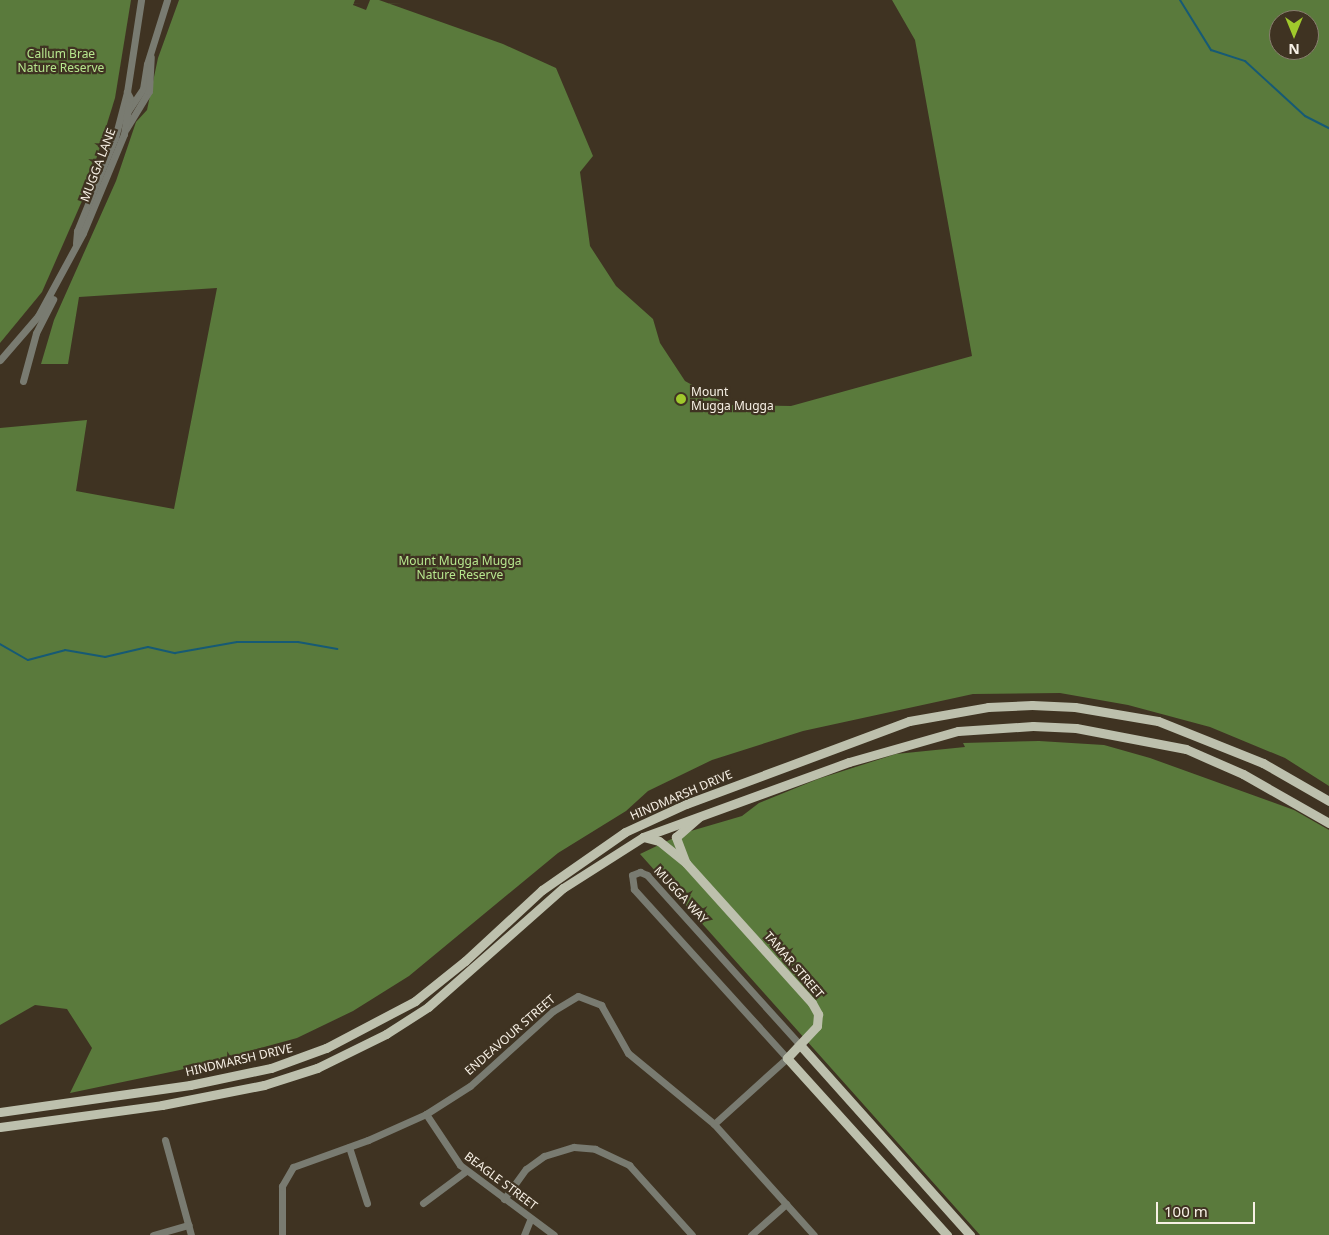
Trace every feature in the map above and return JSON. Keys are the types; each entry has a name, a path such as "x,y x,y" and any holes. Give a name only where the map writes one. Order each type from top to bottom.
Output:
{"main road":[{"name":"HINDMARSH DRIVE","path":"0,1112 126,1096 225,1078 326,1048 415,1001 465,961 542,890 626,832 686,804 909,721 988,708 1032,705 1075,707 1150,719 1198,734 1263,763 1329,801"},
{"name":"HINDMARSH DRIVE","path":"0,1127 222,1094 283,1080 344,1057 428,1007 542,905 596,865 643,837 708,810 904,744 958,731 1033,726 1117,733 1186,749 1244,774 1329,822"},
{"name":"TAMAR STREET","path":"686,863 676,837 708,810"},
{"name":"TAMAR STREET","path":"643,837 659,841 686,863 816,1008 817,1026 787,1058"},
{"name":"MUGGA WAY","path":"800,1046 970,1235"},
{"name":"MUGGA WAY","path":"787,1058 947,1235"}],"street":[{"name":"MUGGA LANE","path":"76,243 127,92 141,0"},
{"path":"120,117 128,112 141,95 168,0"},
{"path":"124,134 148,91 151,57"},
{"name":"MUGGA LANE","path":"0,360 27,331 57,284 124,134 128,112 127,92"},
{"path":"23,381 36,333 57,284"},
{"name":"MUGGA WAY","path":"787,1058 634,889 632,875 640,872 648,875 800,1046"},
{"name":"ENDEAVOUR STREET","path":"282,1235 282,1186 287,1172 300,1162 349,1147 426,1114 470,1086 553,1011 578,996 601,1004 628,1053 714,1124 814,1235"},
{"name":"TAMAR STREET","path":"714,1124 787,1058"},
{"name":"BEAGLE STREET","path":"426,1114 447,1152 466,1171 554,1235"},
{"path":"165,1140 192,1235"},
{"path":"349,1147 367,1203"},
{"path":"504,1199 538,1159 574,1147 595,1149 628,1165 692,1235"},
{"path":"423,1202 466,1171"},
{"path":"751,1235 786,1204"},
{"path":"524,1235 531,1218"},
{"path":"153,1235 189,1225"}],"green space":[{"name":"Callum Brae Nature Reserve","path":"0,0 131,0 115,98 86,192 42,292 0,343"},
{"name":"Mount Mugga Mugga Nature Reserve","path":"179,0 355,0 353,5 366,10 370,0 379,0 503,44 556,68 593,156 580,172 590,246 616,286 653,319 660,343 685,381 728,405 791,406 972,356 915,40 892,0 1329,0 1329,786 1285,758 1210,727 1128,705 1060,693 973,694 803,731 712,760 648,791 626,811 558,853 409,976 353,1011 297,1038 180,1070 70,1093 92,1048 67,1009 35,1005 0,1025 0,428 87,420 76,491 174,509 217,288 79,297 68,364 41,364 54,320 116,181 136,122 147,110 158,58"},
{"path":"1039,741 1104,745 1150,758 1294,810 1329,830 1329,1235 980,1235 640,854 684,833 742,816 759,803 818,779 896,754 965,747 963,743"}],"waterway":[{"path":"1180,0 1211,50 1245,61 1305,116 1329,128"},
{"path":"0,644 28,660 65,650 105,657 148,647 175,653 237,642 298,642 337,649"}],"place":[{"name":"Mount Mugga Mugga","path":"681,399"}]}
